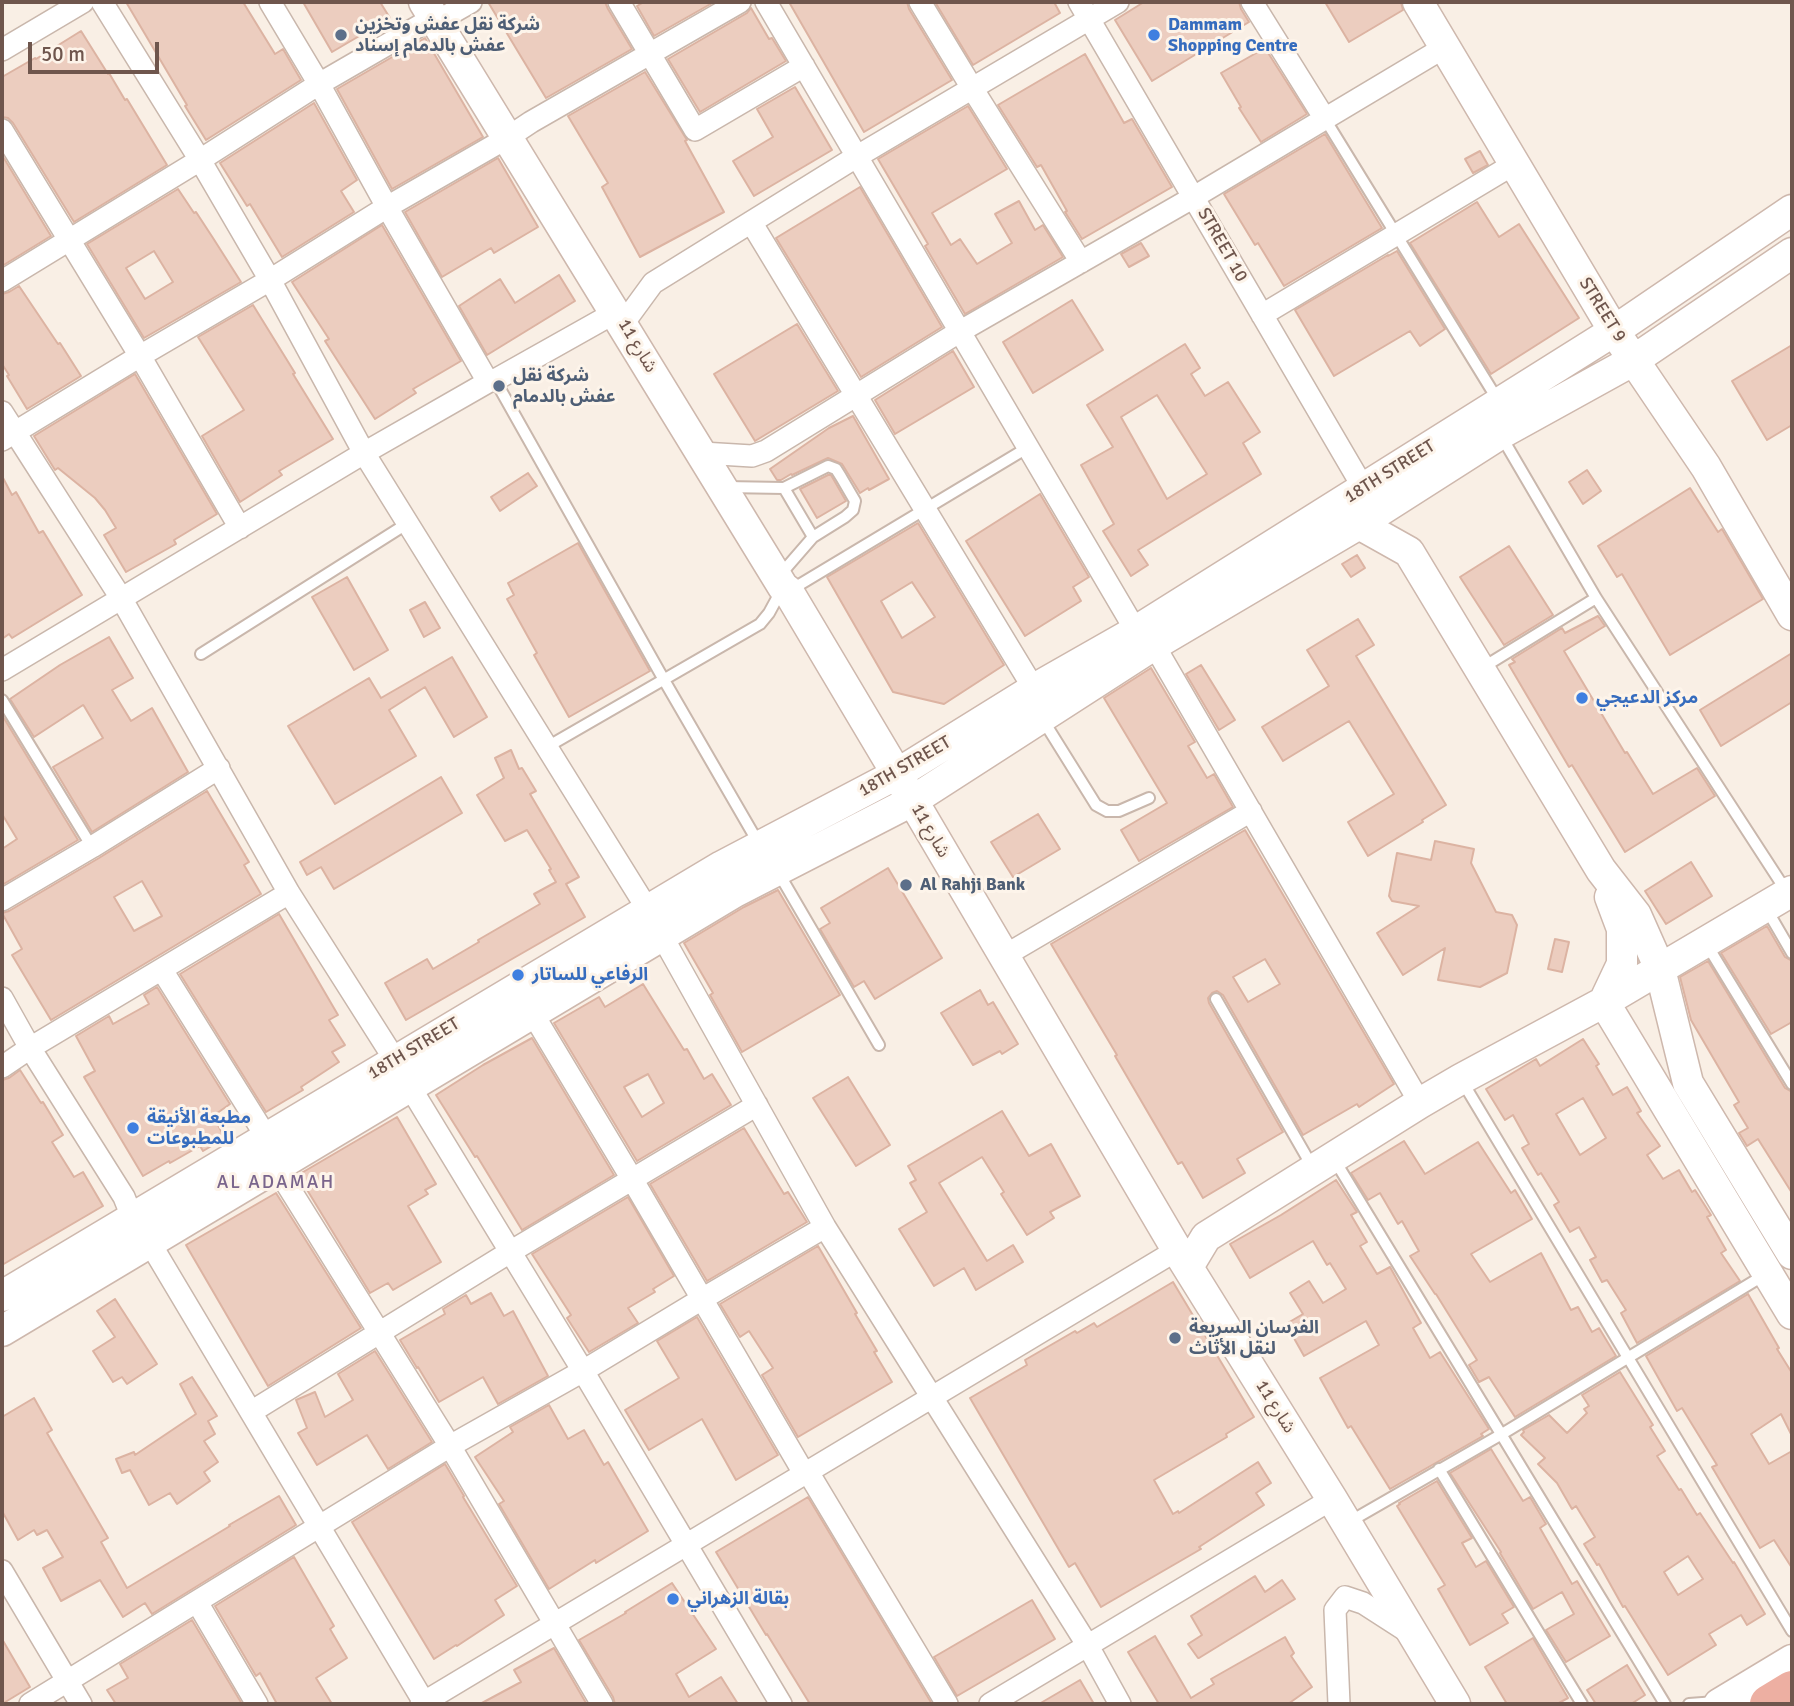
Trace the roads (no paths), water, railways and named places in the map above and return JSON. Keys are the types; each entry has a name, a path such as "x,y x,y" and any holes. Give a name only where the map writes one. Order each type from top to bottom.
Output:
{"highway":[{"path":"1769,1704 1792,1690"}],"street":[{"path":"2,50 83,2"},
{"path":"102,2 200,160 270,280 364,453 655,923 825,1227 1088,1646 1120,1704"},
{"path":"270,2 387,207 491,381"},
{"path":"2,281 431,14 471,2"},
{"path":"618,2 695,130 804,66"},
{"path":"8,437 387,207 740,2"},
{"path":"766,2 1027,448 1251,811 1420,1103"},
{"path":"920,2 1081,262"},
{"path":"2,670 364,453 491,381 620,318 653,283 972,88 1084,10 1118,2"},
{"path":"1252,2 1325,118"},
{"name":"STREET 9","path":"1418,2 1614,331 1706,467 1792,615"},
{"name":"STREET 10","path":"1084,10 1364,489"},
{"name":"شارع 11","path":"431,14 783,585 1183,1258 1340,1511 1453,1703"},
{"path":"702,453 752,456 759,453 959,332 1194,197 1445,47"},
{"path":"2,130 140,356 240,528"},
{"path":"1262,315 1514,163"},
{"name":"18TH STREET","path":"3,1294 395,1060 655,923 722,866 768,858 1034,689 1145,638 1364,489 1614,331 1792,210"},
{"path":"751,222 1034,689"},
{"path":"768,858 912,801 1041,718 1145,638 1359,524 1500,434 1634,360 1792,253"},
{"path":"2,412 8,437 121,598 289,893 395,1060"},
{"path":"1359,524 1409,552 1601,870 1636,915 1660,969 1688,1083 1792,1254"},
{"path":"2,900 219,768"},
{"path":"1004,956 1251,811"},
{"path":"1601,870 1622,929 1622,964 1604,1002"},
{"path":"150,1243 424,1704 933,1397 1183,1258 1206,1237 1420,1103 1660,969 1783,889"},
{"path":"1660,969 1674,945 1783,889"},
{"path":"2,1067 289,893"},
{"path":"2,1331 533,1014 655,923"},
{"path":"162,970 267,1138"},
{"path":"2,998 30,1048 124,1197 132,1217"},
{"path":"1604,1002 1792,1314"},
{"path":"533,1014 947,1704"},
{"path":"410,1087 781,1704"},
{"path":"251,1412 510,1252 757,1105"},
{"path":"276,1167 450,1446 602,1704"},
{"path":"30,1704 450,1446 583,1371 825,1227"},
{"path":"990,1704 1088,1646 1340,1511"},
{"path":"2,1571 81,1704"},
{"path":"1339,1704 1335,1610 1345,1597 1363,1603 1414,1636"},
{"path":"197,1602 257,1704"},
{"path":"1721,1703 1792,1660"}],"lane":[{"path":"1325,118 1500,403"},
{"path":"491,381 879,1045"},
{"path":"1500,434 1596,598 1783,889 1792,953"},
{"path":"783,585 926,510 1027,448"},
{"path":"547,747 760,624 813,537 845,517 853,510 855,501 836,469 828,466 784,488 722,487"},
{"path":"784,488 813,537"},
{"path":"201,654 408,523"},
{"path":"1480,669 1596,598"},
{"path":"2,700 92,847"},
{"path":"1041,718 1096,805 1107,811 1119,811 1149,798"},
{"path":"1705,942 1792,1084"},
{"path":"1216,999 1502,1434 1665,1704"},
{"path":"1461,1079 1792,1631"},
{"path":"1340,1511 1439,1469 1502,1434 1767,1273"},
{"path":"1439,1469 1582,1704"},
{"path":"1689,1704 1721,1703"}],"place":[{"name":"شركة نقل عفش وتخزين عفش بالدمام إسناد","path":"341,35"},
{"name":"Dammam Shopping Centre","path":"1154,35"},
{"name":"شركة نقل عفش بالدمام","path":"499,386"},
{"name":"مركز الدعيجي","path":"1582,698"},
{"name":"Al Rahji Bank","path":"906,885"},
{"name":"الرفاعي للساتار","path":"518,975"},
{"name":"مطبعة الأنيقة للمطبوعات","path":"133,1128"},
{"name":"الفرسان السريعة لنقل الأثاث","path":"1175,1338"},
{"name":"بقالة الزهراني","path":"673,1599"}],"district":[{"name":"AL ADAMAH","path":"276,1183"}]}
